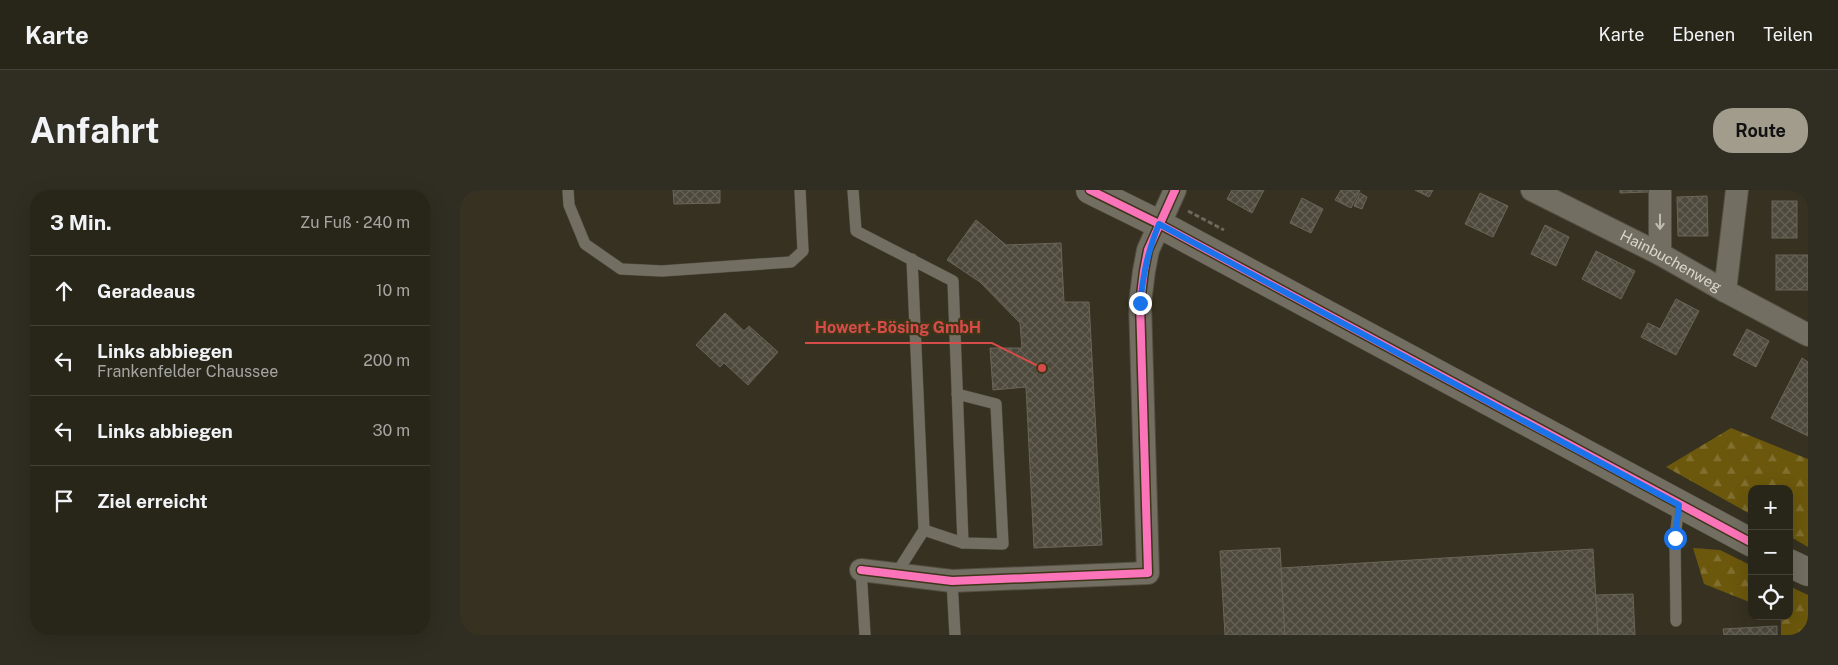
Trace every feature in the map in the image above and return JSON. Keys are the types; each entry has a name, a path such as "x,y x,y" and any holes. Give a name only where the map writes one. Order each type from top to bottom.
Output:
{"street":[{"path":"1090,190 1159,224 1748,541"},
{"path":"861,570 952,581 1148,573 1140,303 1148,250 1176,190"},
{"name":"Hainbuchenweg","path":"1532,190 1660,254 1808,335"},
{"path":"1660,190 1660,254"},
{"path":"1725,291 1737,190"},
{"path":"1793,564 1808,572"}],"lane":[{"path":"568,190 569,205 585,244 621,269 662,271 791,262 803,251 800,190"},
{"path":"853,190 856,230 953,281 963,543"},
{"path":"896,574 924,530 912,259"},
{"path":"924,530 963,543 1003,544 996,404 957,394"},
{"path":"1676,621 1675,538 1679,505"},
{"path":"861,570 865,635"},
{"path":"952,581 955,635"}],"green space":[{"path":"1731,428 1808,459 1808,547 1793,538 1793,485 1748,485 1748,513 1666,467"},
{"path":"1693,548 1720,550 1748,564 1748,601 1704,584"},
{"path":"1793,588 1808,595 1808,635 1781,635 1781,620 1793,620"}],"building":[{"path":"673,190 720,190 720,203 674,204"},
{"path":"1232,190 1264,190 1252,213 1227,199"},
{"path":"1341,190 1360,190 1351,208 1335,200"},
{"path":"1415,190 1433,190 1429,197"},
{"path":"1620,190 1649,190 1649,192 1620,193"},
{"path":"1360,193 1367,197 1362,209 1354,206"},
{"path":"1480,193 1508,206 1493,237 1465,224"},
{"path":"1707,196 1708,236 1678,236 1677,197"},
{"path":"1302,198 1323,209 1311,233 1290,223"},
{"path":"1772,201 1797,201 1797,238 1772,238"},
{"path":"976,220 1006,245 1061,243 1064,302 1089,302 1102,545 1034,548 1026,387 993,390 990,348 1022,348 1020,323 980,282 947,260"},
{"path":"1545,225 1569,237 1556,266 1531,254"},
{"path":"1596,251 1635,271 1621,299 1582,279"},
{"path":"1776,255 1808,255 1808,290 1776,290"},
{"path":"1676,299 1699,311 1676,355 1641,337 1648,323 1660,329"},
{"path":"725,313 744,331 749,326 778,352 748,385 724,363 720,367 696,345"},
{"path":"1747,329 1769,341 1756,367 1733,355"},
{"path":"1802,358 1808,362 1808,436 1771,418"},
{"path":"1280,548 1285,635 1225,635 1220,551"},
{"path":"1593,549 1598,635 1285,635 1281,568"},
{"path":"1633,594 1635,635 1598,635 1596,595"},
{"path":"1777,626 1777,635 1724,635 1723,629"}],"cycle path":[{"path":"1090,190 1159,224 1748,541"},
{"path":"861,570 952,581 1148,573 1140,303 1148,250 1175,190"}],"place":[{"name":"Howert-Bösing GmbH","path":"1042,368"}],"route":[{"path":"1140,303 1148,250 1159,224 1679,505 1675,538"}]}
